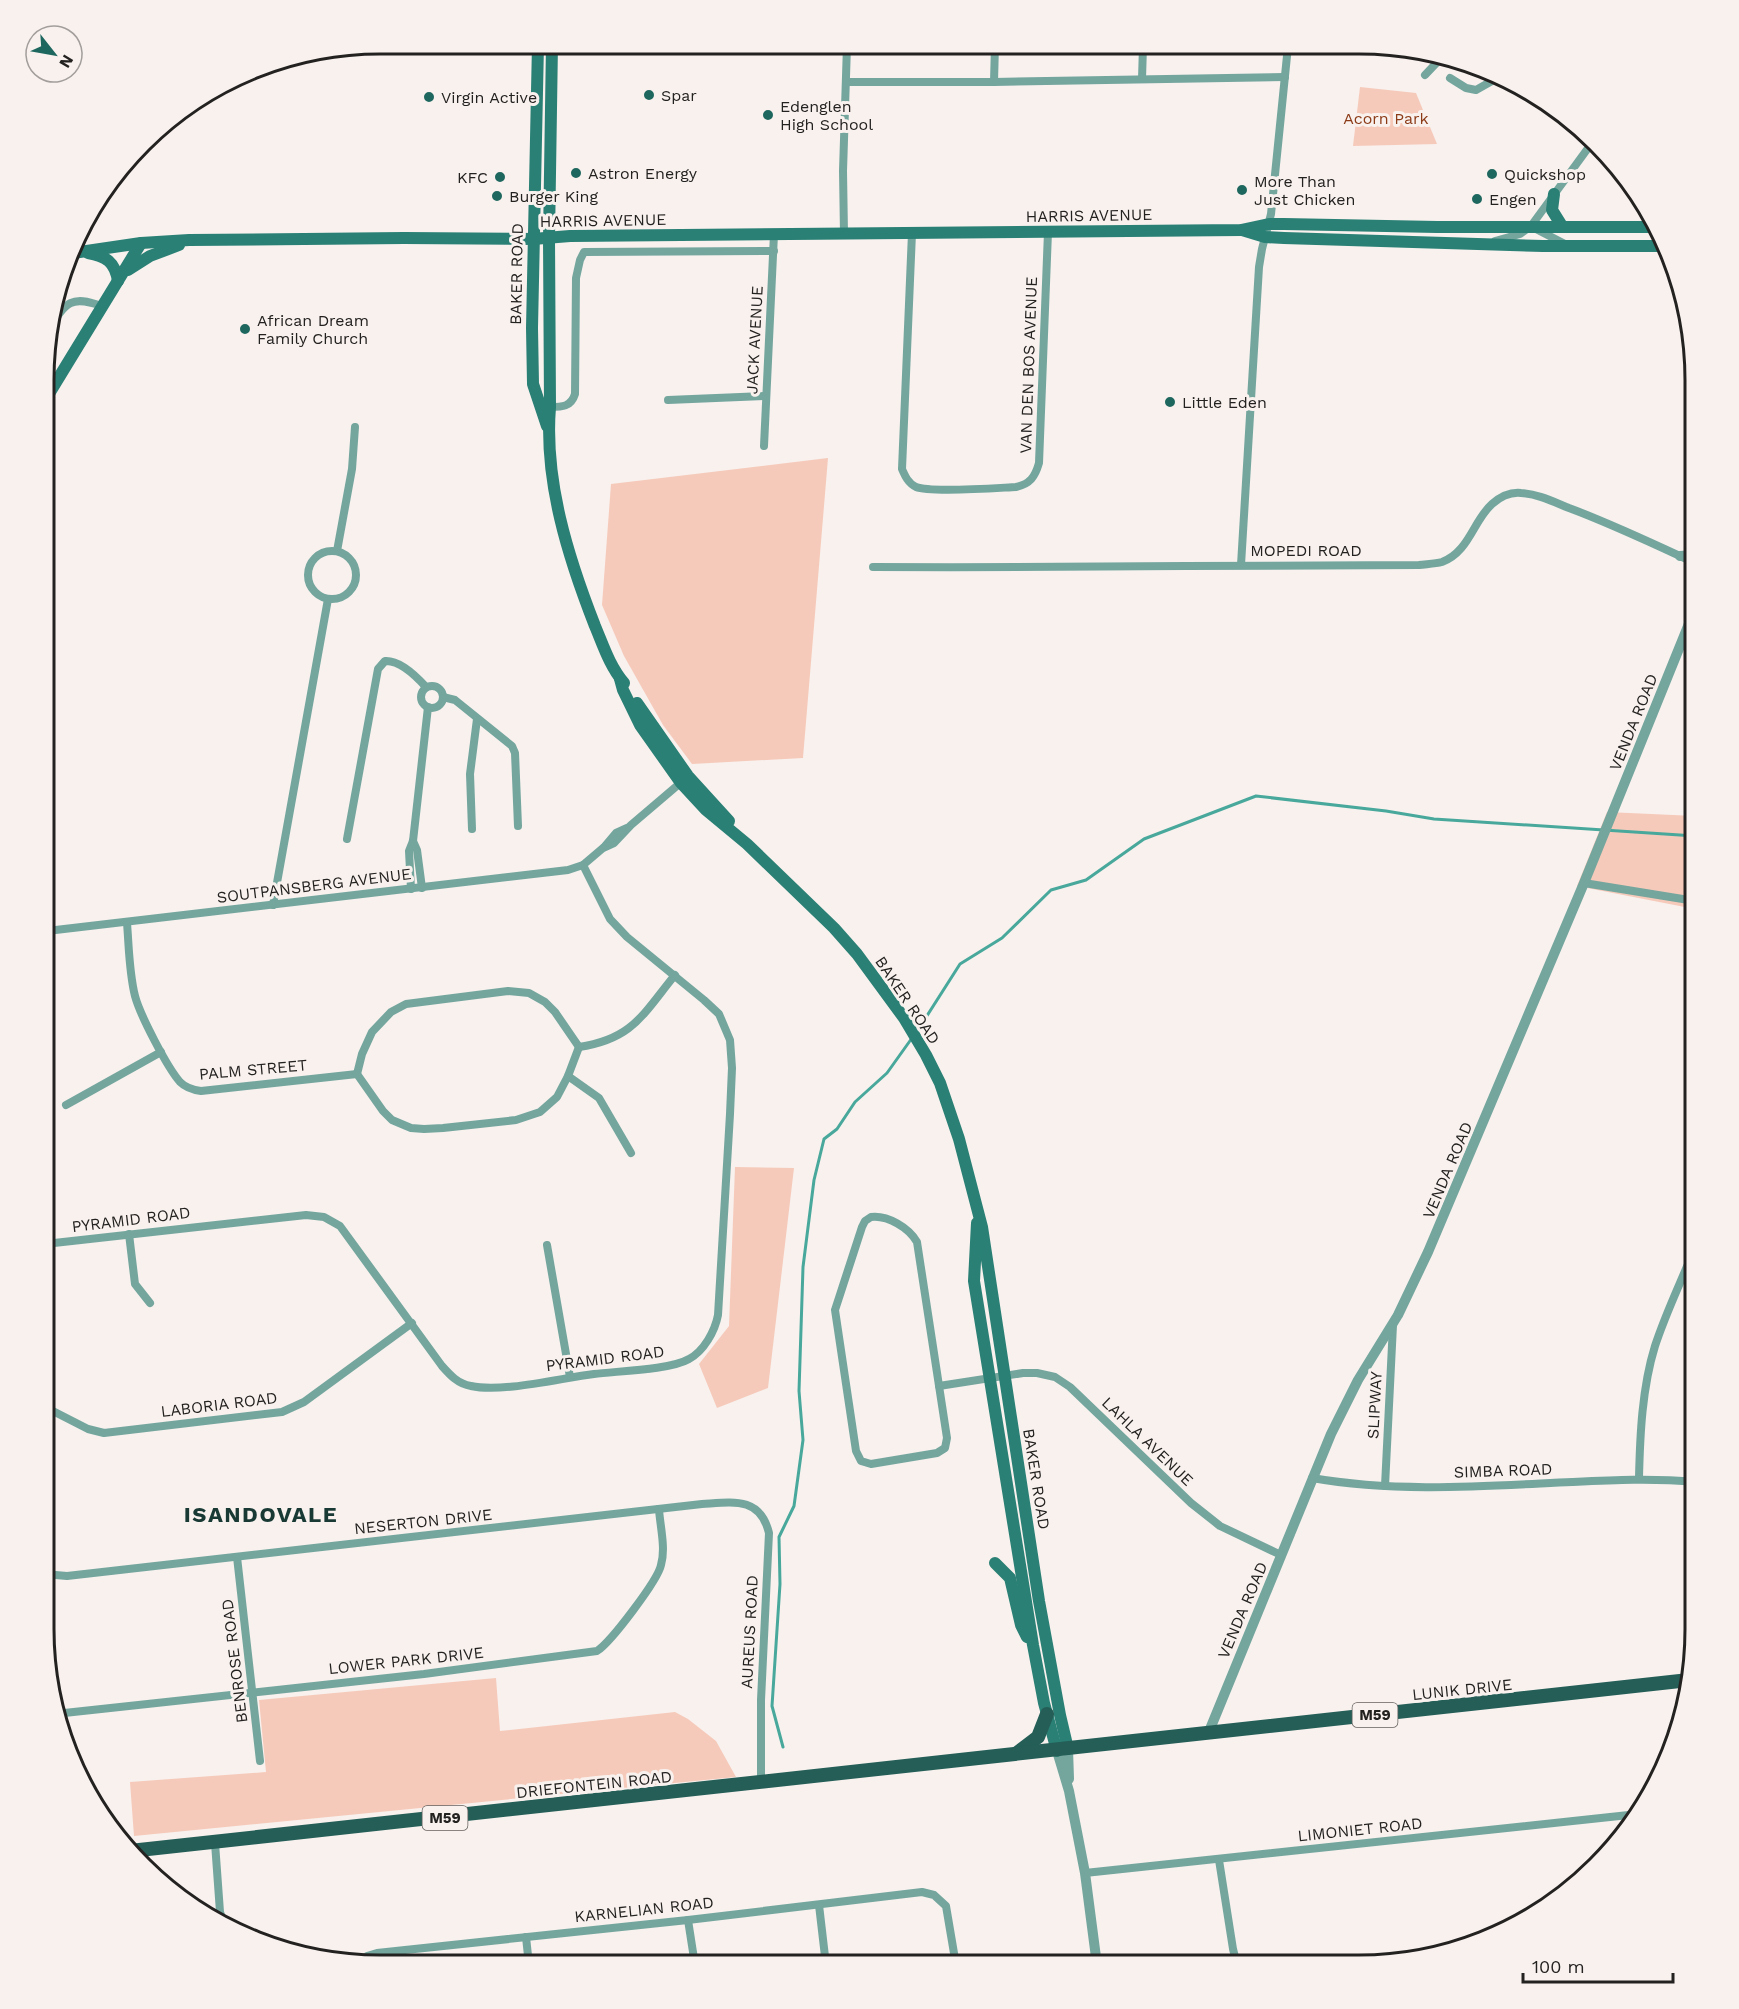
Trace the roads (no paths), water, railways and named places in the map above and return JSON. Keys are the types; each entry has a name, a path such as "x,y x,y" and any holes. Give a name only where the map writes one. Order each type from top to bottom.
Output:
{"main road":[{"name":"BAKER ROAD","path":"538,54 533,238 533,384 548,429 557,499 572,563 603,644 640,725 684,779 834,928 857,954 904,1018 940,1083 978,1213 993,1294 1062,1750"},
{"name":"BAKER ROAD","path":"548,429 552,54"},
{"path":"1554,194 1552,210 1562,226"},
{"name":"HARRIS AVENUE","path":"80,253 141,243 189,240 1241,230 1269,224 1646,227"},
{"name":"HARRIS AVENUE","path":"1241,230 1264,237 1569,246 1656,246"},
{"path":"118,280 142,260 189,240"},
{"path":"54,385 141,243"},
{"path":"80,253 98,255 108,259 114,267 118,280"},
{"name":"BAKER ROAD","path":"978,1213 974,1281 989,1379 1033,1645 1047,1714 1062,1750"},
{"path":"995,1563 1010,1578 1021,1625 1033,1645"},
{"name":"LUNIK DRIVE","path":"1062,1750 1142,1739 1208,1734 1681,1681"},
{"path":"1016,1754 1038,1737 1047,1714"},
{"name":"DRIEFONTEIN ROAD","path":"141,1850 1062,1750"}],"street":[{"path":"844,234 843,171 847,54"},
{"path":"994,82 995,54"},
{"path":"1142,79 1143,54"},
{"path":"1241,565 1259,267 1264,237 1269,224 1287,54"},
{"path":"1425,75 1436,63"},
{"path":"846,82 1285,78"},
{"path":"1450,78 1466,88 1476,90 1490,82"},
{"path":"1482,243 1509,238 1531,226 1588,149"},
{"name":"HARRIS AVENUE","path":"1531,226 1544,235 1569,246"},
{"name":"VAN DEN BOS AVENUE","path":"912,233 902,469 906,479 914,486 952,489 1016,487 1032,480 1036,474 1039,463 1048,232"},
{"name":"JACK AVENUE","path":"764,446 774,234"},
{"path":"550,407 565,407 570,404 575,394 576,278 584,252 774,251"},
{"path":"61,311 72,301 84,300 102,306"},
{"path":"668,400 765,396"},
{"path":"337,551 352,470 355,427"},
{"name":"MOPEDI ROAD","path":"873,567 1419,565 1442,561 1453,555 1467,541 1493,503 1504,496 1521,493 1579,512 1639,536 1685,558"},
{"path":"337,551 344,554 354,564 356,579 349,592 342,597 328,599 313,590 309,583 309,566 320,554 337,551"},
{"path":"1680,556 1685,556"},
{"path":"273,905 328,599"},
{"name":"VENDA ROAD","path":"1208,1734 1312,1478 1346,1404 1393,1324 1432,1242 1584,883 1685,634"},
{"path":"347,839 378,669 385,661 392,661 426,687 437,687 443,694 438,706 428,707 424,704 421,697 426,687"},
{"path":"443,697 455,700 507,741 515,753 518,826"},
{"path":"411,889 409,851 413,841 428,707"},
{"path":"472,829 470,774 477,719"},
{"path":"584,865 603,848 614,843 627,828 684,779"},
{"path":"413,841 417,850 422,888"},
{"name":"SOUTPANSBERG AVENUE","path":"54,930 422,888 559,871 584,865"},
{"name":"PYRAMID ROAD","path":"54,1243 278,1217 306,1215 324,1217 340,1226 452,1377 468,1386 508,1387 657,1367 690,1358 713,1332 717,1321 722,1272 731,1050 727,1029 719,1014 627,937 610,919 584,865"},
{"path":"1584,883 1685,900"},
{"name":"PALM STREET","path":"128,922 131,976 136,998 162,1052 180,1081 188,1088 196,1090 357,1074"},
{"path":"579,1047 603,1042 626,1032 675,975"},
{"path":"508,991 529,993 545,1002 555,1012 579,1047 562,1088 549,1106 529,1117 424,1129 411,1128 392,1119 374,1101 357,1074 362,1054 372,1032 398,1006 508,991"},
{"path":"66,1105 162,1052"},
{"path":"568,1076 599,1098 631,1153"},
{"path":"878,1216 890,1220 909,1233 917,1242 939,1386 946,1438 942,1450 871,1464 859,1459 854,1443 835,1310 860,1234 868,1218 878,1216"},
{"path":"129,1234 135,1284 150,1303"},
{"path":"547,1245 570,1377"},
{"path":"1639,1478 1649,1369 1660,1334 1685,1272"},
{"name":"LABORIA ROAD","path":"54,1412 88,1429 104,1433 282,1412 304,1402 412,1323"},
{"name":"SLIPWAY","path":"1385,1486 1393,1324"},
{"name":"LAHLA AVENUE","path":"989,1379 1023,1373 1054,1377 1070,1387 1191,1503 1220,1526 1281,1555"},
{"path":"939,1386 989,1379"},
{"name":"SIMBA ROAD","path":"1312,1478 1385,1486 1504,1485 1639,1478 1685,1481"},
{"name":"NESERTON DRIVE","path":"54,1575 67,1576 735,1502"},
{"name":"AUREUS ROAD","path":"735,1502 748,1505 764,1516 769,1533 761,1712 761,1783"},
{"name":"LOWER PARK DRIVE","path":"65,1713 507,1664 597,1651 615,1634 659,1571 663,1554 659,1509"},
{"name":"BENROSE ROAD","path":"237,1557 260,1761"},
{"path":"1062,1750 1085,1874 1096,1955"},
{"name":"LIMONIET ROAD","path":"1085,1874 1626,1815"},
{"path":"215,1843 220,1913"},
{"path":"1219,1860 1235,1955"},
{"name":"KARNELIAN ROAD","path":"372,1955 922,1892 939,1898 946,1906 949,1912 955,1955"},
{"path":"819,1905 825,1955"},
{"path":"688,1920 693,1955"},
{"path":"526,1937 528,1955"}],"waterway":[{"path":"916,1033 960,964 1002,938 1051,890 1086,880 1144,839 1256,796 1434,819 1685,835"},
{"path":"783,1747 772,1706 780,1584 779,1537 794,1506 803,1440 799,1391 803,1267 814,1180 824,1139 837,1129 855,1102 887,1073 912,1038"}],"place":[{"name":"Spar","path":"649,95"},
{"name":"Virgin Active","path":"429,97"},
{"name":"Edenglen High School","path":"768,115"},
{"name":"Astron Energy","path":"576,173"},
{"name":"Quickshop","path":"1492,174"},
{"name":"KFC","path":"500,177"},
{"name":"More Than Just Chicken","path":"1242,190"},
{"name":"Burger King","path":"497,196"},
{"name":"Engen","path":"1477,199"},
{"name":"African Dream Family Church","path":"245,329"},
{"name":"Little Eden","path":"1170,402"}],"district":[{"name":"ISANDOVALE","path":"261,1514"}],"park label":[{"name":"Acorn Park","path":"1386,118"}]}
